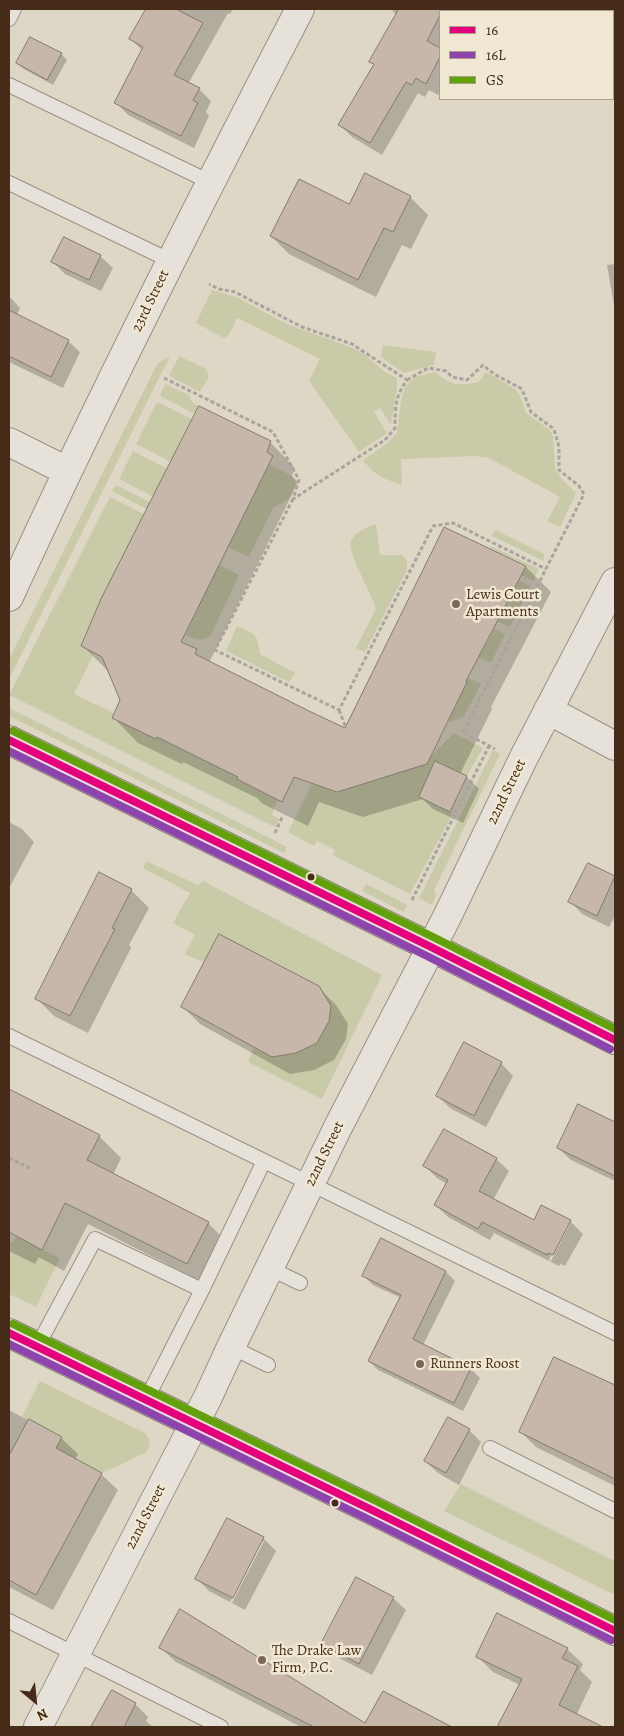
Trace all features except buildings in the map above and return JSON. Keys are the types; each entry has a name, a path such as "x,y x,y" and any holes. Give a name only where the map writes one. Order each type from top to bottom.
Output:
{"street":[{"name":"23rd Street","path":"9,597 67,470 210,182 300,9"},
{"path":"9,442 67,470"},
{"name":"22nd Street","path":"38,1727 208,1397 338,1126 447,917 523,759 615,582"},
{"path":"548,710 615,746"},
{"path":"9,740 431,947 615,1040"},
{"path":"9,1333 372,1510 615,1632"}],"lane":[{"path":"9,19 14,9"},
{"path":"9,85 210,182"},
{"path":"9,183 171,261"},
{"path":"9,1036 615,1333"},
{"path":"146,1400 202,1290 264,1161"},
{"path":"37,1347 95,1239 202,1290"},
{"path":"269,1268 300,1283"},
{"path":"231,1347 268,1365"},
{"path":"490,1448 615,1511"},
{"path":"9,1622 221,1727"}],"path":[{"path":"210,284 220,289 235,292 302,327 352,344 407,380"},
{"path":"293,499 385,440 395,428 395,412 399,391 407,380 428,368 446,371 452,377 467,380 483,365 494,374 522,389 531,412 554,429 559,447 559,470 579,486 584,494 463,732 489,746 523,759"},
{"path":"164,378 273,432 299,480 293,499 215,650 340,710"},
{"path":"346,728 340,710 433,526 453,523 546,569"},
{"path":"412,900 489,746"},
{"path":"274,833 283,815"},
{"path":"9,1158 32,1169"}],"green space":[{"path":"212,290 236,297 287,324 350,347 364,354 384,371 396,378 396,393 391,425 380,408 374,412 387,433 359,452 309,381 320,359 237,318 229,335 224,338 196,323"},
{"path":"383,345 436,352 434,365 404,373 381,357"},
{"path":"170,356 9,679 9,659 158,363"},
{"path":"179,356 206,369 209,376 200,392 169,376"},
{"path":"435,372 456,384 466,384 479,382 486,372 515,389 520,396 526,413 550,430 553,437 555,468 561,478 576,493 560,527 547,521 560,497 489,458 474,456 401,459 402,485 380,476 363,460 389,442 397,432 405,387 415,377"},
{"path":"165,384 189,395 192,402 199,406 195,414 160,396"},
{"path":"157,402 192,419 175,451 185,456 171,462 136,444"},
{"path":"133,451 168,469 161,501 119,479"},
{"path":"269,464 292,476 296,484 290,498 273,508 249,557 228,547"},
{"path":"116,485 158,506 154,513 112,491"},
{"path":"110,497 152,518 142,518 129,546 94,653 74,694 114,713 112,718 156,739 162,728 170,743 197,757 242,769 237,779 278,800 272,815 279,819 275,827 9,695"},
{"path":"372,525 376,525 380,555 402,555 407,561 407,570 365,652 356,648 376,609 353,555 351,542 356,534"},
{"path":"495,530 544,554 544,561 492,536"},
{"path":"491,546 539,569 533,581 521,575 526,565 490,548"},
{"path":"210,560 239,575 211,635 205,639 195,639 185,635 198,608 190,603"},
{"path":"518,580 531,586 510,627 487,617 492,605 504,610"},
{"path":"237,626 257,638 260,654 295,673 289,682 226,651"},
{"path":"494,629 505,634 491,663 470,653 473,648 482,652"},
{"path":"460,674 481,684 464,716 452,722 440,716 453,710 467,682 458,677"},
{"path":"9,708 287,847 284,853 9,716"},
{"path":"454,733 483,748 467,776 435,761 419,797 453,813 410,894 333,855 335,850 317,841 314,846 288,832 312,784 337,792 380,779 390,770 404,742 431,756"},
{"path":"493,750 500,754 434,890 436,895 432,905 419,898"},
{"path":"146,861 198,885 203,881 382,975 322,1099 248,1062 254,1048 272,1057 296,1053 317,1043 219,934 204,962 185,954 195,935 173,923 190,893 143,868"},
{"path":"366,884 407,905 404,912 362,891"},
{"path":"16,1236 60,1258 36,1307 9,1294 9,1241 13,1243"},
{"path":"40,1381 143,1432 150,1441 147,1452 102,1473 56,1448 62,1437 22,1417"},
{"path":"461,1484 615,1561 615,1595 444,1511"}],"transit line":[{"name":"GS","path":"13,731 435,938 615,1029"},
{"name":"16","path":"9,740 431,947 615,1040"},
{"name":"16L","path":"9,751 427,956 610,1049"},
{"name":"GS","path":"13,1324 615,1620"},
{"name":"16","path":"9,1333 615,1631"},
{"name":"16L","path":"9,1344 611,1640"}],"place":[{"name":"Lewis Court Apartments","path":"456,604"},
{"name":"Runners Roost","path":"420,1364"},
{"name":"The Drake Law Firm, P.C.","path":"262,1660"}]}
